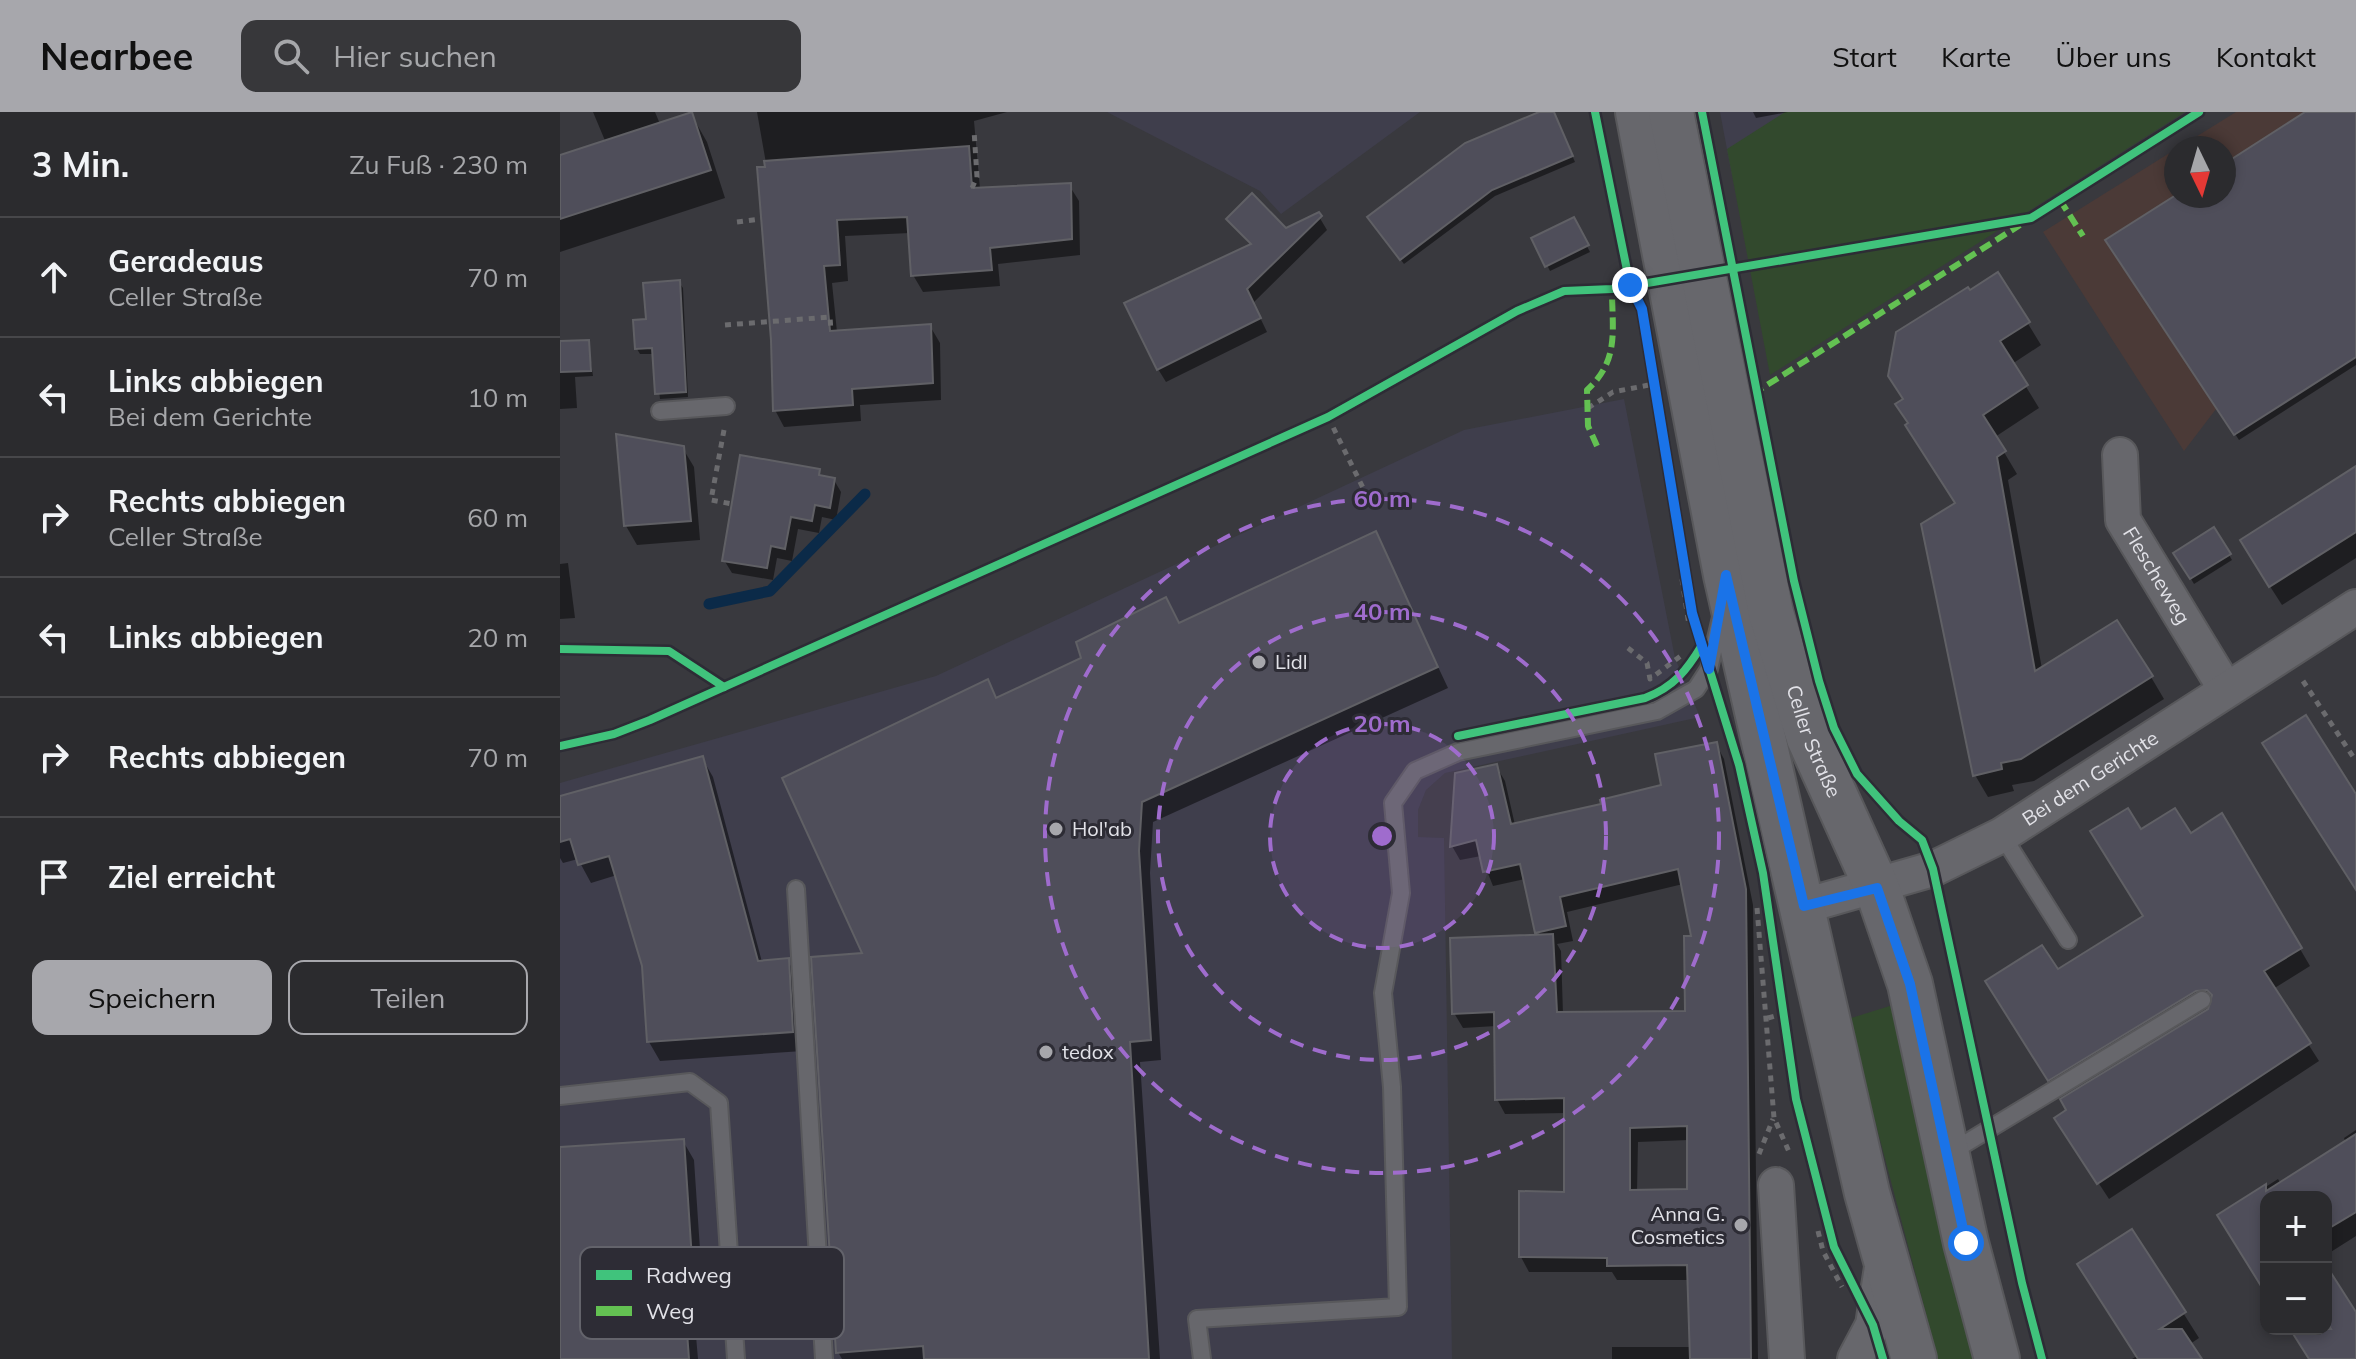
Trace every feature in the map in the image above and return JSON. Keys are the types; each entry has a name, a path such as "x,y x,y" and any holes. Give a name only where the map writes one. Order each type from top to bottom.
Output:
{"main road":[{"name":"Celler Straße","path":"1638,112 1706,572 1780,910 1830,1034 1884,1257 1914,1359"},
{"name":"Celler Straße","path":"1671,112 1771,613 1809,738 1877,888 1910,984 1947,1155 1997,1359"}],"street":[{"name":"Flescheweg","path":"2120,455 2123,520 2225,688"},
{"name":"Bei dem Gerichte","path":"1780,910 1877,888 1933,869 2002,835 2225,688 2356,607"},
{"path":"1776,1185 1787,1359"},
{"name":"Celler Straße","path":"1855,1359 1873,1325 1884,1257"}],"lane":[{"path":"660,411 726,406"},
{"path":"1202,1359 1197,1319 1398,1307 1392,1087 1383,993 1401,893 1393,803 1415,771 1458,752 1657,711 1696,689 1709,669 1706,572"},
{"path":"2002,835 2068,940"},
{"path":"796,889 817,1247"},
{"path":"1947,1155 2202,1000"},
{"path":"560,1096 690,1082 719,1103 729,1247"},
{"path":"735,1339 736,1359"},
{"path":"823,1339 824,1359"}],"path":[{"path":"972,188 972,181 977,177 974,130"},
{"path":"737,222 761,219"},
{"path":"725,325 830,317 831,331"},
{"path":"1652,370 1657,401"},
{"path":"1588,408 1613,392 1649,385"},
{"path":"1328,417 1371,504"},
{"path":"724,429 711,500 732,504"},
{"path":"1706,572 1692,613 1709,669"},
{"path":"1628,648 1647,663 1650,679 1680,658 1686,648"},
{"path":"2299,674 2356,761"},
{"path":"1780,999 1784,1028"},
{"path":"1768,1018 1782,1014"}],"shaded area":[{"path":"1107,112 1420,112 1281,214 1260,191"},
{"path":"1720,112 1937,112 1732,176"},
{"path":"2236,112 2328,112 2356,185 2356,357 2234,435 2216,409 2184,451 2043,232 2164,156 2164,208 2236,208 2236,136 2197,136"},
{"path":"1624,399 1675,658 1700,717 1445,773 1426,790 1418,810 1418,837 1444,838 1452,1359 560,1359 560,783 936,676 1464,430"}],"green space":[{"path":"1785,112 2185,112 1770,375 1727,149"},
{"path":"1893,1005 1978,1359 1938,1359 1848,1019"}],"building":[{"path":"692,112 711,170 560,219 560,155"},
{"path":"1539,112 1554,112 1573,156 1492,190 1400,260 1367,217 1465,143"},
{"path":"2305,112 2356,112 2356,357 2234,435 2105,240 2164,203 2164,208 2236,208 2236,156"},
{"path":"969,146 972,188 1071,183 1072,239 990,248 992,270 911,276 907,217 837,220 840,265 824,266 830,331 931,324 933,383 852,389 853,405 773,411 771,340 757,167 765,167 764,161"},
{"path":"1252,193 1286,228 1319,212 1322,216 1247,289 1261,318 1157,370 1124,303 1251,244 1226,219"},
{"path":"1574,217 1589,245 1545,267 1531,238"},
{"path":"1998,272 2030,322 2000,341 2028,385 1983,415 2006,451 1997,457 2035,671 2117,620 2153,676 2021,759 2001,763 2002,769 1973,776 1921,524 1955,503 1905,425 1908,423 1895,404 1903,399 1888,376 1896,332"},
{"path":"680,280 686,392 655,394 652,348 635,349 633,320 646,319 643,283"},
{"path":"589,340 591,371 560,372 560,341"},
{"path":"616,434 684,446 691,521 624,526"},
{"path":"740,455 820,469 819,475 835,478 830,508 815,505 812,521 791,517 785,549 771,546 767,568 722,561"},
{"path":"2356,466 2356,532 2269,587 2240,540"},
{"path":"2214,527 2231,554 2190,579 2173,553"},
{"path":"1376,531 1438,667 1142,802 1139,851 1151,1040 1130,1042 1149,1359 924,1359 923,1346 836,1353 835,1339 844,1339 844,1247 829,1247 811,957 862,953 782,778 988,679 996,698 1081,658 1076,642 1166,597 1179,623"},
{"path":"2306,715 2356,794 2356,890 2262,743"},
{"path":"1717,742 1746,889 1751,1359 1690,1359 1687,1265 1607,1266 1607,1258 1519,1257 1519,1191 1564,1192 1564,1098 1495,1100 1494,1012 1452,1014 1450,938 1553,934 1557,1012 1685,1011 1684,936 1691,936 1678,869 1560,897 1566,926 1535,933 1520,864 1483,872 1476,840 1450,847 1455,773 1497,764 1511,824 1601,804 1600,800 1661,785 1655,754","holes":["1687,1126 1687,1189 1630,1190 1630,1128"]},
{"path":"703,756 758,961 789,958 793,1032 647,1042 642,966 609,856 578,865 570,839 560,842 560,796"},
{"path":"2128,808 2141,829 2175,808 2191,833 2222,813 2302,948 2264,971 2311,1043 2097,1184 2054,1118 2066,1110 2060,1099 2208,1009 2212,995 2207,990 2196,991 2048,1081 1985,981 2042,945 2058,969 2143,916 2090,831"},
{"path":"2356,1134 2356,1212 2332,1226 2332,1191 2266,1191"},
{"path":"684,1139 691,1247 580,1247 580,1339 688,1339 689,1359 560,1359 560,1147"},
{"path":"2266,1184 2266,1191 2260,1191 2260,1284 2217,1215"},
{"path":"2132,1229 2186,1312 2160,1329 2182,1329 2202,1359 2138,1359 2077,1264"},
{"path":"2332,1274 2356,1312 2356,1359 2309,1359 2294,1335 2332,1335"}],"waterway":[{"path":"709,604 770,591 865,494"}],"marked path":[{"path":"2060,200 2083,236"},
{"path":"1757,396 1756,392 2020,225"},
{"path":"1597,446 1588,426 1587,390 1605,367 1612,344 1612,289"}],"cycle path":[{"path":"1595,112 1630,285 1642,309 1692,613 1739,765 1763,873 1796,1099 1834,1247 1873,1325 1883,1359"},
{"path":"1702,112 1794,581 1819,681 1834,728 1857,774 1899,821 1922,840 1933,869 2022,1283 2042,1359"},
{"path":"560,746 614,734 650,720 1328,417 1517,311 1564,291 1612,289 2031,218 2199,112"},
{"path":"1458,736 1645,698 1679,677 1702,645"},
{"path":"560,649 669,651 724,687"}],"place":[{"name":"Lidl","path":"1259,662"},
{"name":"Hol'ab","path":"1056,829"},
{"name":"tedox","path":"1046,1052"},
{"name":"Anna G. Cosmetics","path":"1741,1225"}],"route":[{"path":"1630,285 1642,309 1692,613 1709,669 1718,634 1726,575 1804,906 1877,888 1910,984 1966,1243"}]}
